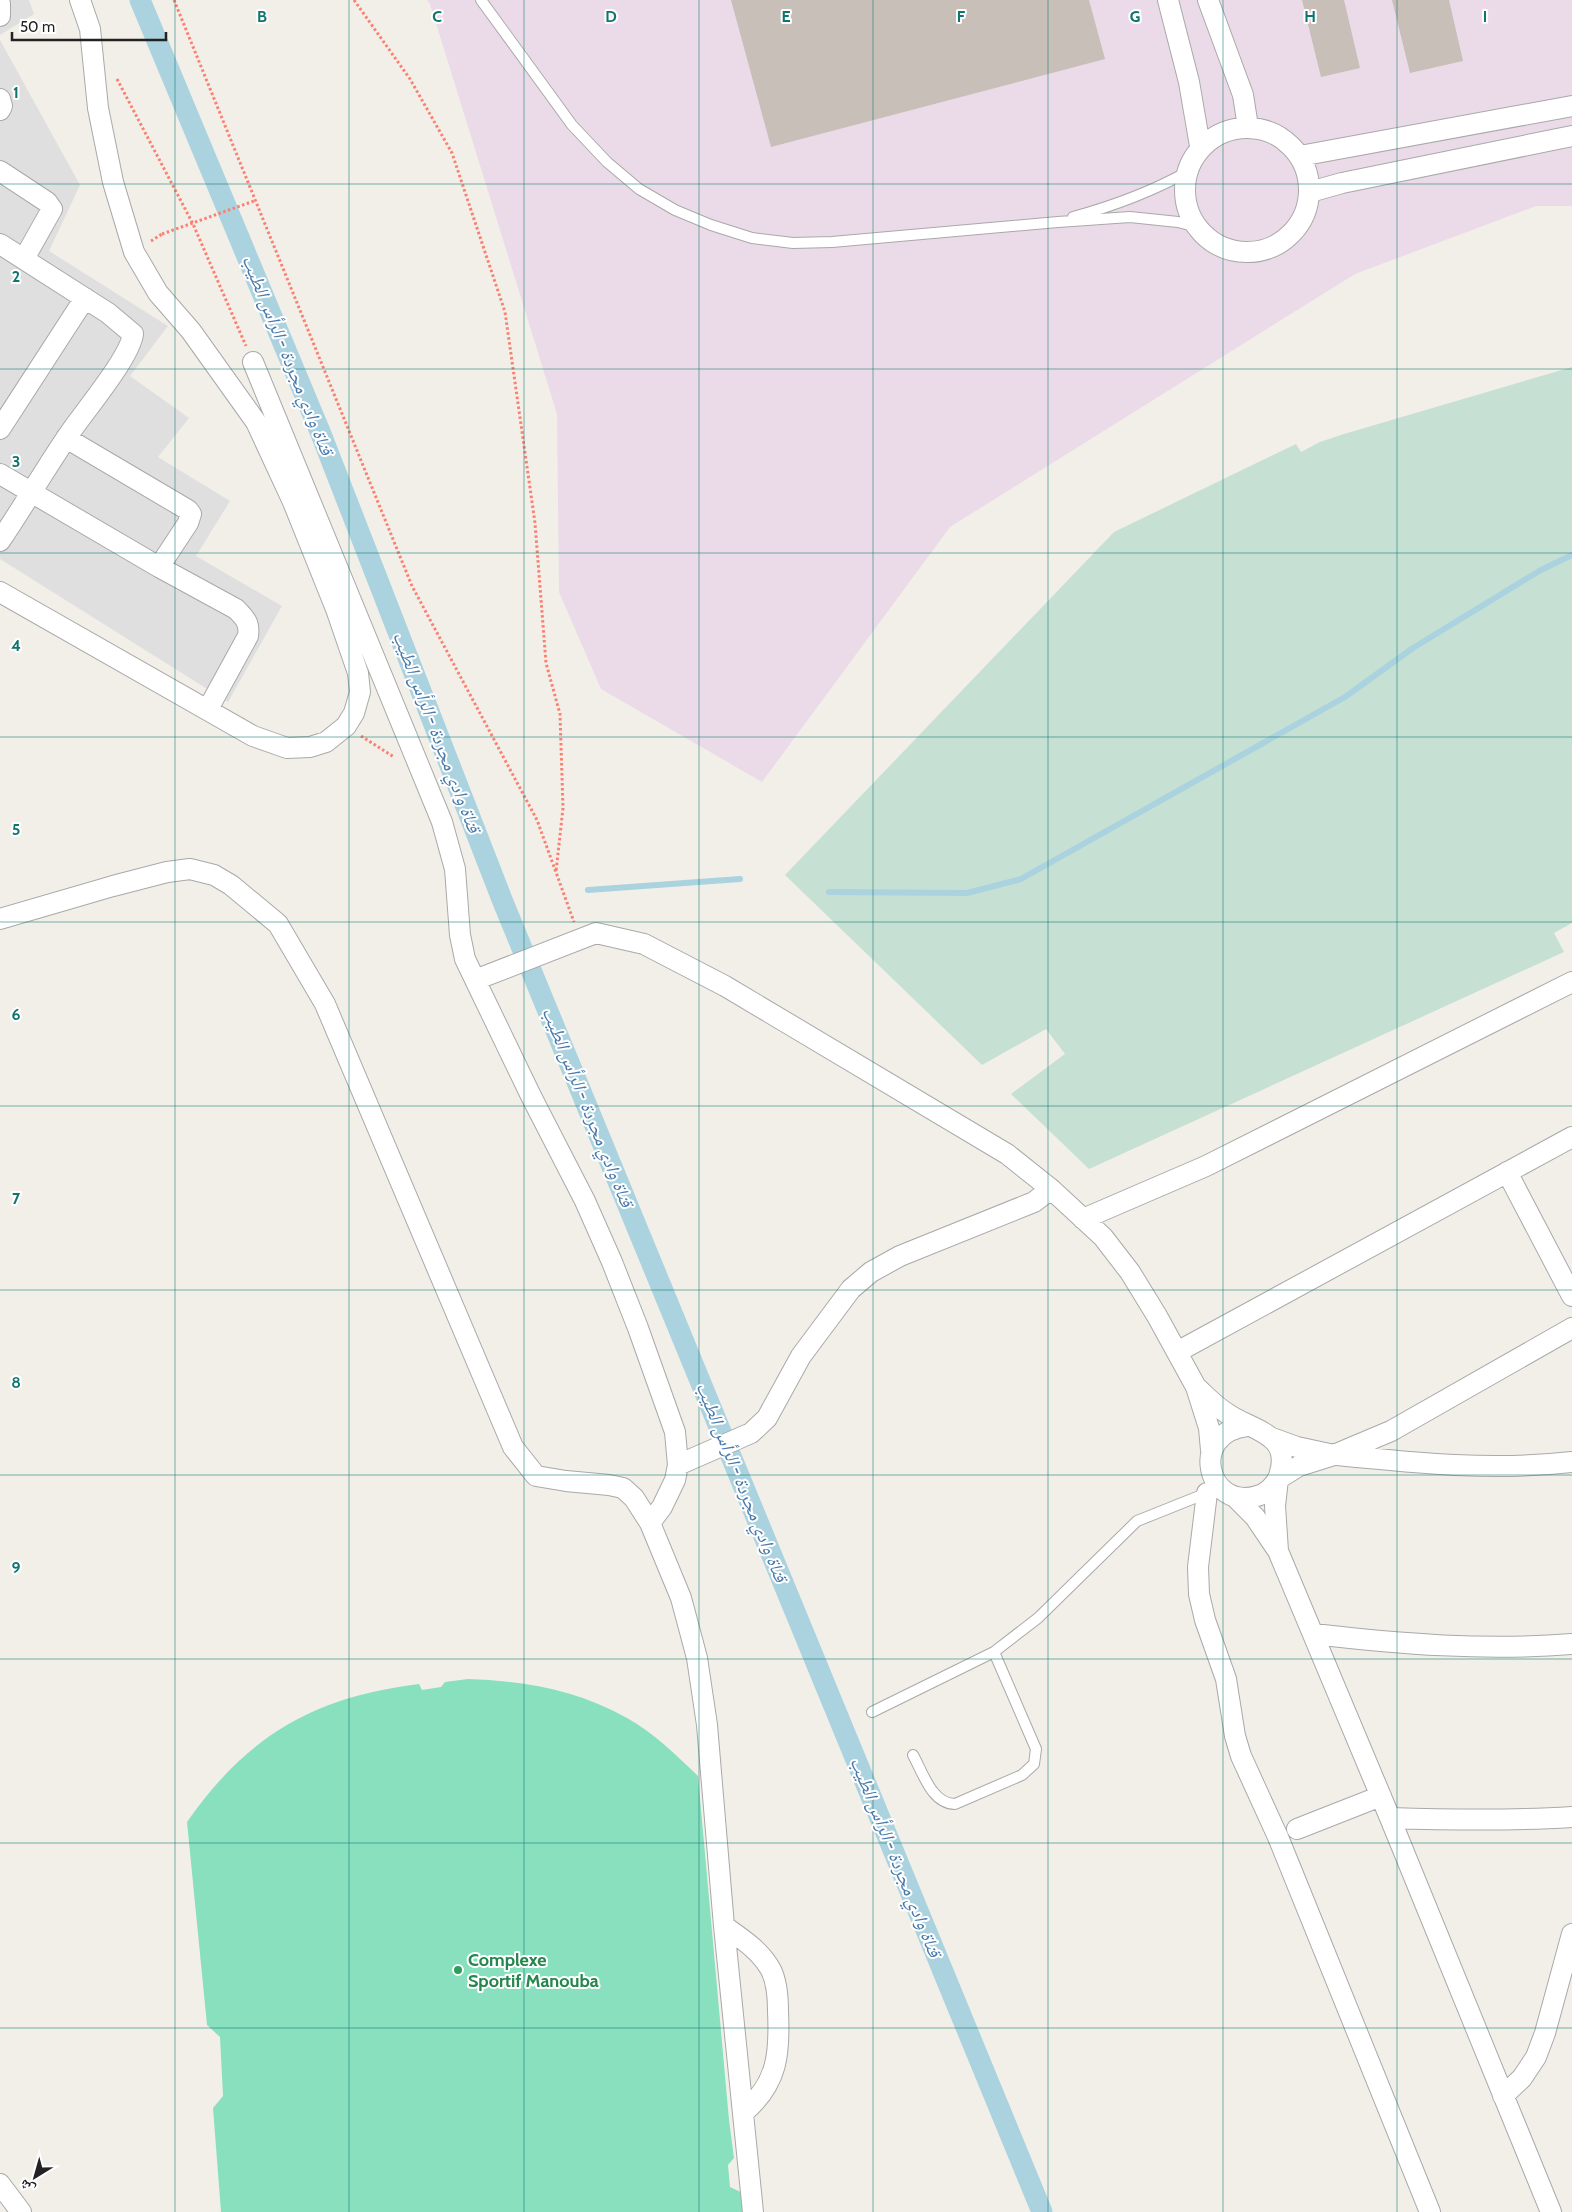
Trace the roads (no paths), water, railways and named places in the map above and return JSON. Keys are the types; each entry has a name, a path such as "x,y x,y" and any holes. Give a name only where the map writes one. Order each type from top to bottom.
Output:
{"street":[{"path":"0,592 253,736 287,748 310,747 326,742 346,726 358,702 360,692 358,673 336,609 293,502 256,422 192,331 158,294 134,252 113,182 98,108 90,29 80,0"},
{"path":"1168,0 1189,82 1200,146"},
{"path":"1208,0 1242,95 1248,127"},
{"path":"0,4 0,16"},
{"path":"0,99 2,106 0,110"},
{"path":"1300,156 1572,106"},
{"path":"1248,127 1263,129 1284,140 1300,156 1309,179 1310,192 1304,217 1292,234 1270,248 1245,253 1228,250 1209,240 1192,219 1185,201 1187,172 1191,157 1200,146 1232,129 1248,127"},
{"path":"1310,192 1352,181 1572,136"},
{"path":"0,171 47,202 52,209 24,259"},
{"path":"0,244 108,313 134,334 133,340 116,368 66,438 32,494 0,541"},
{"path":"0,430 85,298"},
{"path":"253,362 449,845 458,893 460,936 465,959 483,977 531,1096 585,1201 612,1262 687,1462"},
{"path":"66,438 188,510 191,514 188,524 159,567"},
{"path":"0,474 159,567 236,609 246,618 249,627 246,642 208,709"},
{"path":"0,919 166,872 190,869 214,875 232,885 278,924 325,1004 512,1447 536,1476 566,1481 609,1484 623,1488 634,1498 650,1523 681,1598 697,1658 707,1726 724,1926 754,2212"},
{"path":"483,977 596,933 644,944 725,986 1007,1154 1051,1189 1103,1237 1130,1272 1157,1316 1196,1387 1209,1428 1212,1450"},
{"path":"1083,1219 1206,1166 1572,982"},
{"path":"1177,1352 1572,1137"},
{"path":"1507,1172 1572,1296"},
{"path":"650,1523 670,1494 687,1462 751,1433 767,1418 801,1356 851,1289 871,1272 900,1256 1034,1202 1051,1189"},
{"path":"1220,1492 1247,1498 1259,1496 1270,1489 1278,1479 1299,1466 1334,1455 1391,1431 1572,1328"},
{"path":"1196,1387 1226,1414 1247,1426 1258,1428 1272,1438 1297,1447 1334,1455 1449,1466 1544,1465 1572,1462"},
{"path":"1247,1426 1226,1432 1217,1440 1212,1450 1211,1472 1220,1492 1256,1517 1278,1551 1381,1796 1551,2212"},
{"path":"1272,1438 1281,1455 1281,1468 1275,1506 1278,1551"},
{"path":"1220,1492 1198,1567 1199,1594 1205,1620 1226,1679 1235,1736 1241,1756 1278,1837 1430,2212"},
{"path":"1314,1634 1391,1643 1468,1647 1572,1644"},
{"path":"1297,1829 1381,1796"},
{"path":"1390,1818 1458,1821 1572,1817"},
{"path":"724,1926 762,1955 772,1972 778,1994 778,2059 763,2092 744,2112"},
{"path":"1503,2096 1522,2078 1536,2056 1545,2033 1572,1934"},
{"path":"0,2184 21,2212"}],"lane":[{"path":"481,0 572,125 607,162 639,189 675,210 710,225 752,238 793,242 823,242 924,235 1130,217 1178,222 1197,227"},
{"path":"1058,222 1108,207 1162,186 1187,172"},
{"path":"872,1712 994,1652 1038,1618 1136,1521 1220,1492"},
{"path":"913,1755 938,1798 949,1804 955,1804 1022,1775 1034,1764 1036,1749 994,1652"}],"waterway":[{"name":"قناة وادي مجردة - الرأس الطيب","path":"140,0 321,434 503,902 1042,2212"},
{"path":"829,892 967,893 1021,879 1345,697 1413,648 1539,571 1572,555"},
{"path":"588,890 740,879"}],"place":[{"name":"Complexe Sportif Manouba","path":"458,1970"}]}
